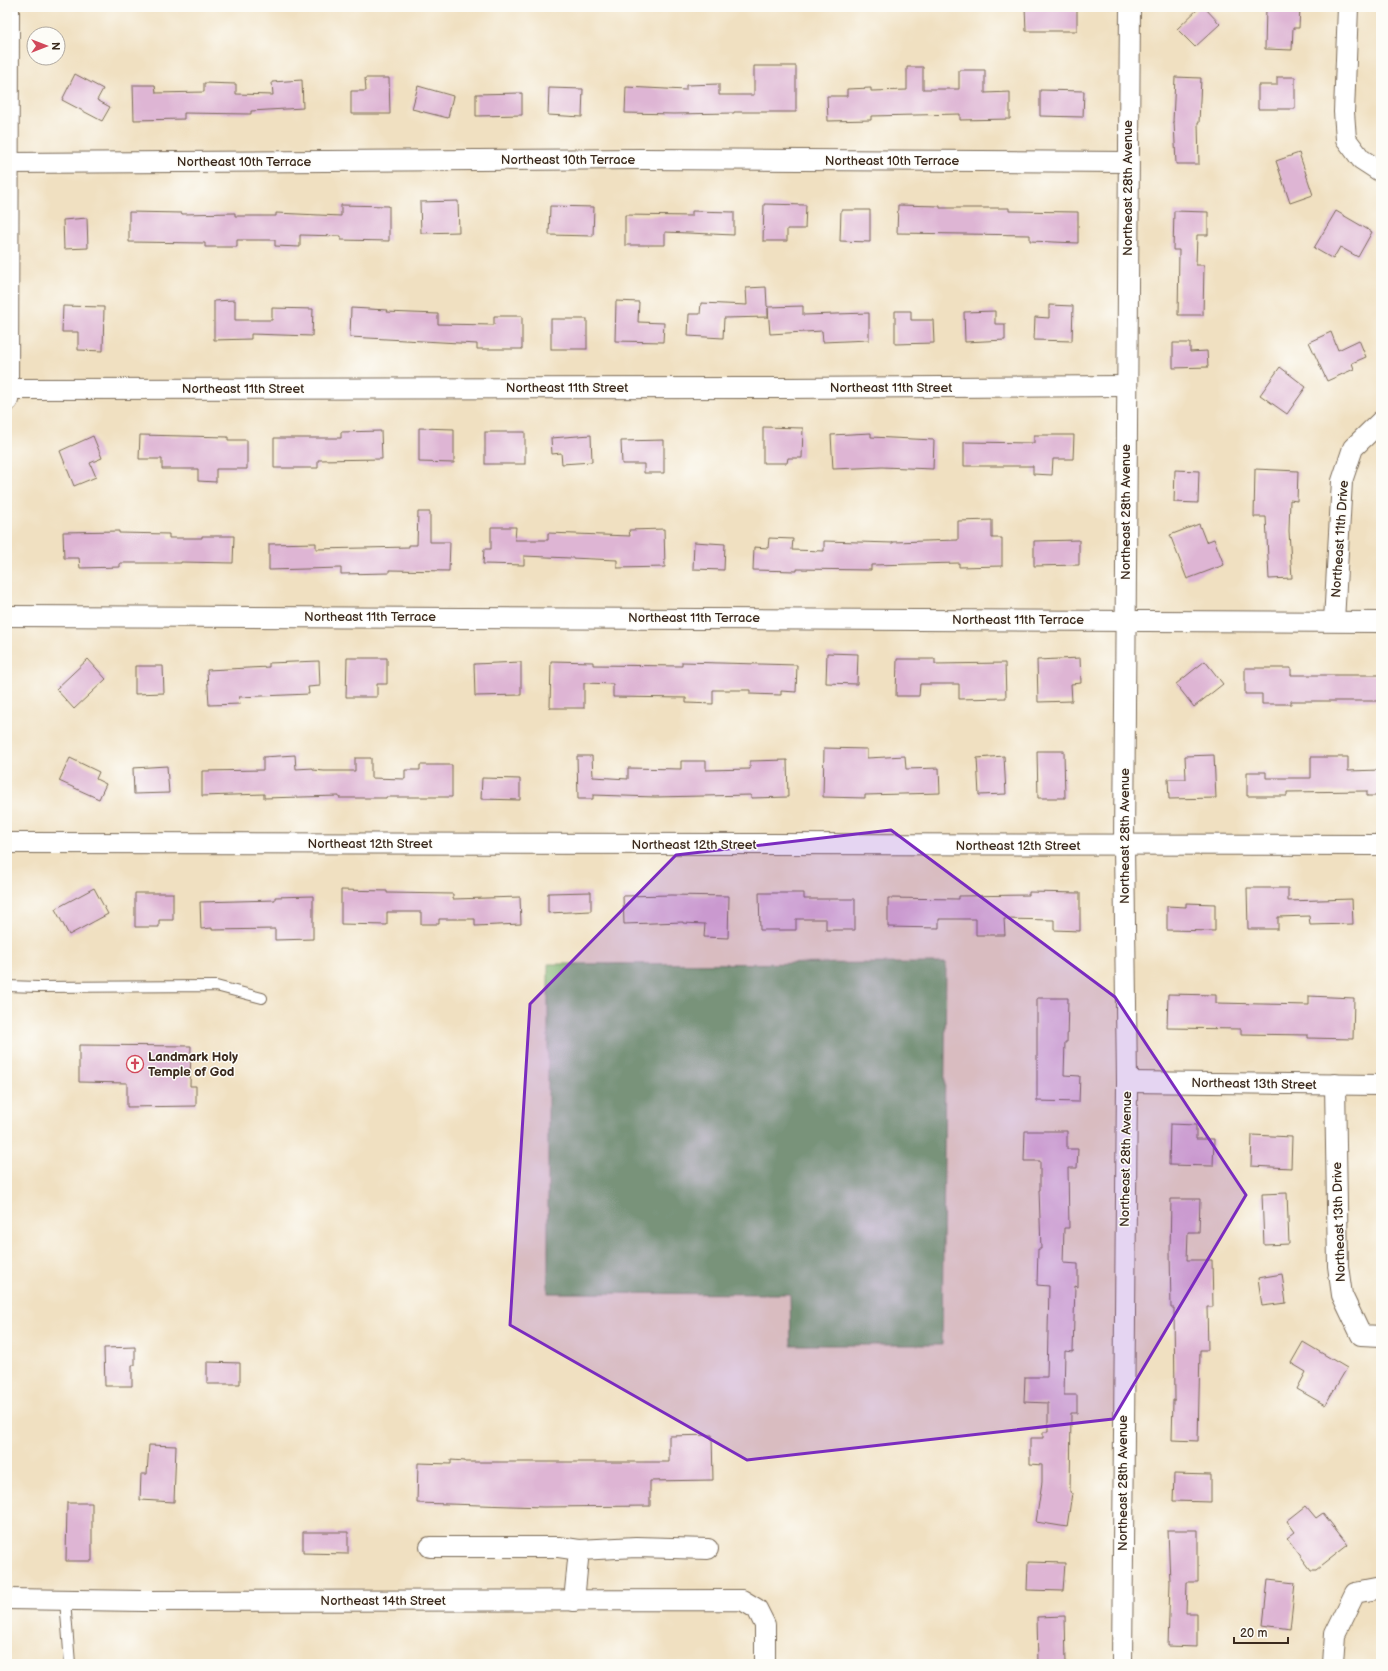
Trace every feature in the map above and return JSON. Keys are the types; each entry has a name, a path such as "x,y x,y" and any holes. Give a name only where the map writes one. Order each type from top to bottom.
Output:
{"main road":[{"path":"7,400 8,7"}],"street":[{"name":"Northeast 28th Avenue","path":"1122,1664 1127,1082 1124,846 1126,386 1130,7"},
{"path":"1348,7 1344,112 1346,139 1361,159 1381,172"},
{"name":"Northeast 10th Terrace","path":"8,163 635,160 1128,162"},
{"name":"Northeast 11th Street","path":"7,389 1126,386"},
{"name":"Northeast 11th Drive","path":"1334,621 1342,481 1353,448 1381,421"},
{"name":"Northeast 11th Terrace","path":"7,616 1381,622"},
{"name":"Northeast 12th Street","path":"7,843 1124,846 1381,845"},
{"name":"Northeast 13th Street","path":"1127,1082 1381,1085"},
{"name":"Northeast 13th Drive","path":"1335,1084 1338,1266 1342,1295 1361,1334 1381,1336"},
{"path":"430,1547 559,1547 579,1550 636,1547 708,1549"},
{"path":"574,1601 579,1550"},
{"path":"1333,1664 1334,1634 1355,1594 1381,1588"},
{"name":"Northeast 14th Street","path":"7,1599 144,1601 742,1600 757,1609 765,1625 765,1664"}],"lane":[{"path":"7,986 216,986 262,998"},
{"path":"65,1600 70,1664"}],"highlighted area":[{"path":"891,830 1115,997 1246,1195 1113,1419 747,1460 510,1325 530,1004 676,855"}],"green space":[{"path":"946,963 942,1345 791,1345 790,1294 548,1293 548,964"}],"building":[{"path":"1025,7 1077,7 1077,31 1026,31"},
{"path":"1200,7 1204,7 1220,24 1195,47 1177,29"},
{"path":"1266,7 1300,7 1299,28 1293,28 1292,50 1265,49"},
{"path":"754,66 796,66 796,112 674,114 625,113 626,87 686,90 686,85 719,84 719,95 754,95"},
{"path":"907,67 923,67 923,89 959,89 959,70 985,70 985,93 1010,92 1010,119 960,120 960,114 871,116 871,120 828,121 827,96 847,96 847,89 871,88 871,91 907,90"},
{"path":"75,74 103,89 97,100 110,107 102,121 62,100"},
{"path":"1175,77 1201,78 1198,123 1199,164 1176,164 1173,122"},
{"path":"1277,77 1295,77 1295,109 1258,109 1258,85 1277,85"},
{"path":"365,78 389,78 390,114 351,114 351,91 366,91"},
{"path":"302,80 303,108 251,111 251,114 184,113 184,119 134,120 133,85 155,85 156,93 204,92 204,83 236,84 236,94 273,95 272,82"},
{"path":"418,86 453,96 448,118 412,109"},
{"path":"549,88 583,89 582,117 548,115"},
{"path":"1040,90 1084,91 1083,117 1040,116"},
{"path":"522,93 522,115 476,116 476,94"},
{"path":"1299,153 1313,195 1290,203 1276,161"},
{"path":"458,201 459,232 421,233 420,202"},
{"path":"764,204 806,205 805,229 787,229 787,241 763,241"},
{"path":"341,205 389,206 389,241 341,240 341,236 300,235 300,247 275,246 275,240 237,240 237,247 205,247 205,243 129,242 129,212 182,214 235,213 235,216 276,216 276,213 341,216"},
{"path":"898,205 940,206 940,208 1009,208 1009,211 1078,212 1078,243 1030,241 1030,235 897,233"},
{"path":"550,206 594,207 593,236 549,235"},
{"path":"841,210 870,210 870,242 840,241"},
{"path":"692,211 734,212 734,235 665,232 665,245 625,245 625,215 692,216"},
{"path":"1174,211 1208,212 1208,235 1197,235 1196,265 1204,265 1203,315 1178,315 1179,250 1173,250"},
{"path":"1336,211 1372,232 1358,257 1340,247 1333,259 1314,248"},
{"path":"87,218 88,248 64,249 63,220"},
{"path":"766,287 768,307 803,306 803,315 869,313 869,340 823,342 822,331 770,334 768,308 768,317 724,318 723,338 688,336 689,314 700,314 701,303 747,305 746,288"},
{"path":"235,300 235,320 272,320 272,308 313,309 312,336 251,334 251,339 214,340 214,301"},
{"path":"616,301 639,302 638,322 664,323 663,342 615,341"},
{"path":"1049,305 1073,306 1072,341 1034,340 1035,317 1049,318"},
{"path":"63,306 104,307 103,351 78,350 78,332 62,332"},
{"path":"351,308 387,310 386,312 438,314 438,324 494,325 494,316 522,316 522,349 477,349 477,344 350,337"},
{"path":"895,311 911,311 911,320 933,320 934,343 895,344"},
{"path":"995,311 995,324 1005,324 1005,340 965,342 964,312"},
{"path":"551,319 587,319 587,349 551,349"},
{"path":"1331,332 1338,350 1359,340 1366,357 1352,363 1354,369 1327,381 1309,342"},
{"path":"1173,343 1190,343 1190,352 1207,351 1208,367 1173,368"},
{"path":"1280,367 1306,387 1287,414 1260,395"},
{"path":"763,427 803,428 802,458 788,458 787,463 763,463"},
{"path":"419,428 454,429 454,463 419,462"},
{"path":"381,431 382,459 318,460 318,468 274,468 274,438 341,438 341,432"},
{"path":"485,432 525,432 525,464 485,464"},
{"path":"871,433 871,437 934,440 933,469 882,467 833,469 831,435"},
{"path":"140,435 228,437 228,440 247,440 247,469 216,469 216,482 198,481 198,469 162,469 162,459 139,459"},
{"path":"591,435 592,462 562,464 561,453 552,454 551,438"},
{"path":"1034,435 1074,435 1073,459 1053,459 1052,475 1033,474 1033,466 964,466 964,442 1034,443"},
{"path":"93,436 102,458 90,463 96,477 74,486 60,451"},
{"path":"664,440 664,473 644,473 644,464 622,464 621,441"},
{"path":"1255,469 1298,471 1297,501 1290,500 1289,531 1292,578 1269,579 1266,517 1254,517"},
{"path":"1175,470 1199,471 1198,503 1174,502"},
{"path":"418,512 430,512 430,542 450,542 449,571 389,570 389,573 341,574 341,568 269,570 269,544 316,543 316,549 409,547 409,545 417,545"},
{"path":"992,520 992,538 1002,538 1002,566 959,567 959,563 871,565 871,570 753,570 754,547 768,548 769,538 793,539 792,550 824,551 824,541 893,543 958,540 958,521"},
{"path":"1199,524 1206,542 1214,539 1224,565 1187,579 1170,535"},
{"path":"491,527 516,527 515,540 548,540 548,533 630,536 629,530 664,529 665,567 617,568 617,560 524,556 524,565 483,564 484,549 491,549"},
{"path":"119,531 119,533 169,534 169,538 234,536 233,563 120,563 120,567 80,568 79,558 64,558 63,532"},
{"path":"1079,540 1079,565 1034,566 1034,541"},
{"path":"694,542 725,544 724,570 693,569"},
{"path":"827,653 858,654 857,684 826,683"},
{"path":"347,658 387,658 387,684 377,684 377,697 346,697"},
{"path":"1080,658 1081,683 1071,684 1072,701 1038,702 1037,660"},
{"path":"88,659 106,679 74,709 56,689"},
{"path":"897,659 935,659 935,664 1005,663 1006,698 959,699 959,684 920,684 919,696 896,696"},
{"path":"319,661 320,686 308,687 309,694 239,697 240,704 209,705 207,670 269,667 269,663"},
{"path":"551,661 593,662 593,665 682,666 682,662 797,665 796,692 781,691 781,695 750,694 750,690 713,690 713,704 686,703 686,698 613,697 613,684 584,683 584,708 550,708"},
{"path":"1205,661 1223,684 1194,707 1176,684"},
{"path":"521,662 521,695 475,696 474,664"},
{"path":"135,666 163,666 164,693 135,694"},
{"path":"1245,668 1291,668 1291,675 1381,675 1381,701 1291,701 1291,704 1262,704 1262,694 1245,694"},
{"path":"824,748 867,749 867,758 905,756 906,769 939,768 940,793 865,795 865,798 823,797"},
{"path":"1037,751 1064,751 1065,798 1038,798"},
{"path":"295,755 296,769 313,768 313,770 324,771 355,771 355,758 371,758 371,778 405,779 405,770 420,770 420,765 452,765 452,797 339,798 339,796 264,798 264,794 202,796 202,771 263,770 263,757"},
{"path":"1214,755 1216,798 1169,799 1168,779 1186,779 1185,756"},
{"path":"577,756 592,756 593,777 628,779 628,768 681,769 681,761 706,761 706,770 750,769 750,761 787,760 788,797 751,798 751,795 655,797 593,795 593,799 578,799"},
{"path":"1004,756 1006,794 979,795 977,758"},
{"path":"1311,757 1348,757 1348,771 1381,770 1381,796 1367,796 1367,791 1287,792 1287,796 1247,796 1247,772 1266,772 1266,778 1311,778"},
{"path":"70,758 99,772 96,779 106,784 99,799 59,781"},
{"path":"167,766 169,793 134,794 133,768"},
{"path":"482,778 520,779 520,800 481,799"},
{"path":"94,888 108,914 69,935 55,909"},
{"path":"1247,888 1288,888 1288,901 1352,899 1353,924 1310,925 1309,916 1278,917 1278,929 1248,929"},
{"path":"341,890 387,891 387,893 453,894 453,899 520,897 521,924 475,926 475,919 439,919 439,924 421,924 421,912 387,912 387,925 341,924"},
{"path":"591,892 591,911 548,913 548,893"},
{"path":"1029,892 1080,893 1080,931 1054,930 1054,920 1004,919 1005,935 976,935 976,919 939,919 939,928 888,927 888,898 959,899 959,896 1029,895"},
{"path":"135,893 173,893 173,920 159,920 159,927 135,927"},
{"path":"759,893 804,893 804,899 855,899 855,930 826,930 826,919 796,919 796,930 760,930"},
{"path":"313,896 313,939 275,940 275,929 201,929 200,902 275,900 275,897"},
{"path":"623,896 729,896 728,938 704,937 705,924 683,922 624,924"},
{"path":"1186,903 1215,904 1215,931 1167,930 1167,906 1186,907"},
{"path":"1168,994 1216,995 1216,1003 1309,1005 1309,996 1354,998 1353,1039 1308,1038 1308,1035 1241,1034 1241,1029 1167,1028"},
{"path":"1037,998 1068,998 1067,1042 1065,1042 1064,1075 1080,1076 1079,1102 1037,1101"},
{"name":"Landmark Holy Temple of God","path":"79,1045 191,1046 190,1086 196,1086 196,1106 127,1107 127,1083 79,1082"},
{"path":"1170,1124 1196,1125 1196,1139 1214,1139 1213,1166 1169,1165"},
{"path":"1025,1131 1067,1131 1067,1149 1078,1149 1077,1168 1068,1168 1069,1228 1064,1228 1063,1263 1078,1264 1078,1287 1075,1286 1073,1352 1065,1351 1064,1395 1077,1395 1077,1413 1071,1413 1070,1492 1072,1493 1067,1527 1036,1522 1042,1482 1042,1465 1030,1464 1030,1438 1043,1438 1043,1432 1048,1432 1048,1403 1024,1402 1025,1377 1047,1377 1049,1286 1037,1285 1038,1249 1041,1249 1039,1190 1040,1161 1024,1161"},
{"path":"1252,1135 1292,1137 1291,1168 1251,1166"},
{"path":"1287,1193 1289,1244 1264,1245 1262,1194"},
{"path":"1171,1199 1200,1199 1199,1232 1188,1232 1187,1260 1212,1260 1213,1307 1207,1307 1208,1350 1200,1350 1198,1441 1172,1440 1173,1400 1175,1400 1174,1308 1171,1308"},
{"path":"1282,1274 1286,1303 1262,1306 1258,1278"},
{"path":"1303,1342 1347,1368 1325,1405 1297,1389 1306,1372 1291,1363"},
{"path":"135,1347 135,1365 132,1365 132,1386 105,1386 104,1348"},
{"path":"207,1362 240,1363 240,1384 207,1384"},
{"path":"712,1435 713,1480 650,1481 650,1506 543,1507 417,1503 418,1463 451,1464 451,1460 465,1462 669,1462 669,1436"},
{"path":"149,1445 176,1446 174,1502 140,1500 141,1474 147,1474"},
{"path":"1174,1474 1211,1475 1211,1502 1173,1501"},
{"path":"67,1503 92,1503 92,1561 66,1561"},
{"path":"1306,1506 1316,1518 1323,1513 1348,1545 1316,1570 1311,1570 1287,1538 1295,1532 1287,1521"},
{"path":"1168,1530 1198,1530 1198,1582 1187,1582 1186,1613 1197,1613 1197,1647 1168,1646 1170,1582"},
{"path":"303,1532 348,1532 348,1554 303,1553"},
{"path":"1028,1562 1065,1563 1063,1591 1027,1590"},
{"path":"1268,1580 1295,1583 1290,1629 1263,1625"},
{"path":"1065,1616 1066,1664 1038,1664 1037,1617"}],"place":[{"name":"Landmark Holy Temple of God","path":"135,1064"}]}
